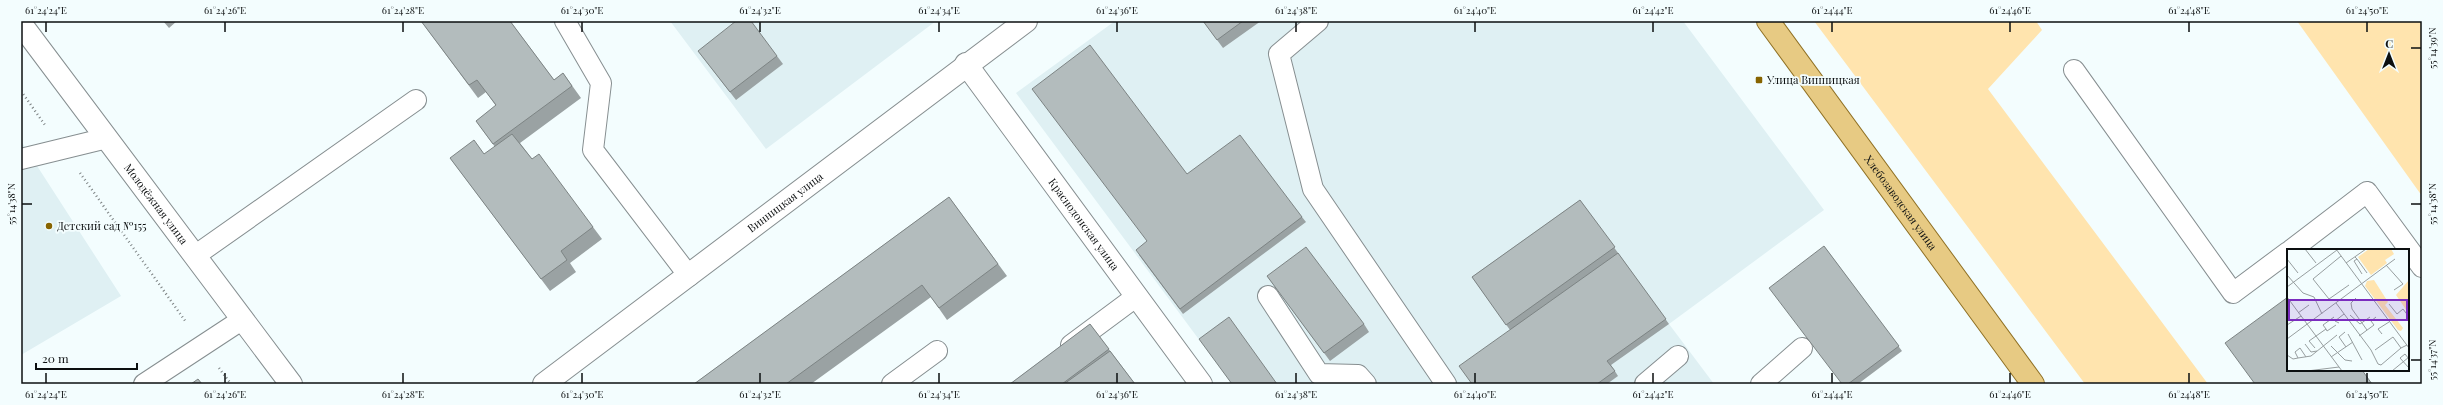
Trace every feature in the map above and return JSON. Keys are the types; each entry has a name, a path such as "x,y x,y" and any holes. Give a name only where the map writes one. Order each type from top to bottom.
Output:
{"main road":[{"name":"Хлебозаводская улица","path":"1768,21 2033,384"}],"street":[{"name":"Винницкая улица","path":"544,384 689,276 966,64 1026,21"},
{"name":"Молодёжная улица","path":"21,24 196,255 291,384"},
{"name":"Краснодонская улица","path":"966,64 1201,384"}],"lane":[{"path":"565,21 602,83 593,150 689,276"},
{"path":"1318,21 1279,54 1313,189 1446,384"},
{"path":"2074,70 2234,293 2287,253"},
{"path":"196,255 416,100"},
{"path":"21,159 107,138"},
{"path":"2292,249 2367,192 2409,249"},
{"path":"2409,249 2422,267"},
{"path":"1056,356 1137,296"},
{"path":"1268,296 1319,374 1358,376 1366,384"},
{"path":"144,384 243,319"},
{"path":"1761,384 1802,348"},
{"path":"892,384 937,351"},
{"path":"1645,384 1678,356"}],"path":[{"path":"21,91 231,384"}],"shaded area":[{"path":"670,21 936,21 766,149"},
{"path":"1115,21 1683,21 1824,210 1669,324 1714,384 1232,384 1016,93"},
{"path":"1814,21 2036,21 2042,30 1988,89 2208,384 2085,384"},
{"path":"2297,21 2422,21 2422,196"},
{"name":"Детский сад №155","path":"21,141 121,296 21,355"}],"building":[{"path":"421,21 510,21 554,80 563,73 572,86 493,144 476,121 496,105 477,80 469,85"},
{"path":"736,21 751,21 777,56 730,92 698,51"},
{"path":"1203,21 1243,21 1217,40"},
{"path":"1090,45 1187,174 1240,135 1302,217 1180,309 1136,250 1147,241 1032,89"},
{"path":"512,134 532,159 539,154 593,227 561,251 567,260 541,279 450,158 474,140 484,154"},
{"path":"949,197 998,264 939,308 922,285 786,384 694,384"},
{"path":"1580,200 1615,247 1506,325 1472,277"},
{"path":"1824,246 1899,346 1848,384 1842,384 1769,288"},
{"path":"1306,247 1364,324 1324,353 1267,276"},
{"path":"1618,253 1666,319 1607,361 1615,371 1597,384 1472,384 1459,366"},
{"path":"2287,298 2287,371 2363,371 2372,384 2255,384 2225,343"},
{"path":"1229,317 1277,384 1232,384 1199,339"},
{"path":"1090,324 1109,349 1062,384 1010,384"},
{"path":"1110,351 1135,384 1064,384"},
{"path":"198,379 202,384 191,384"}],"place":[{"name":"Улица Винницкая","path":"1759,80"},
{"name":"Детский сад №155","path":"49,226"}]}
